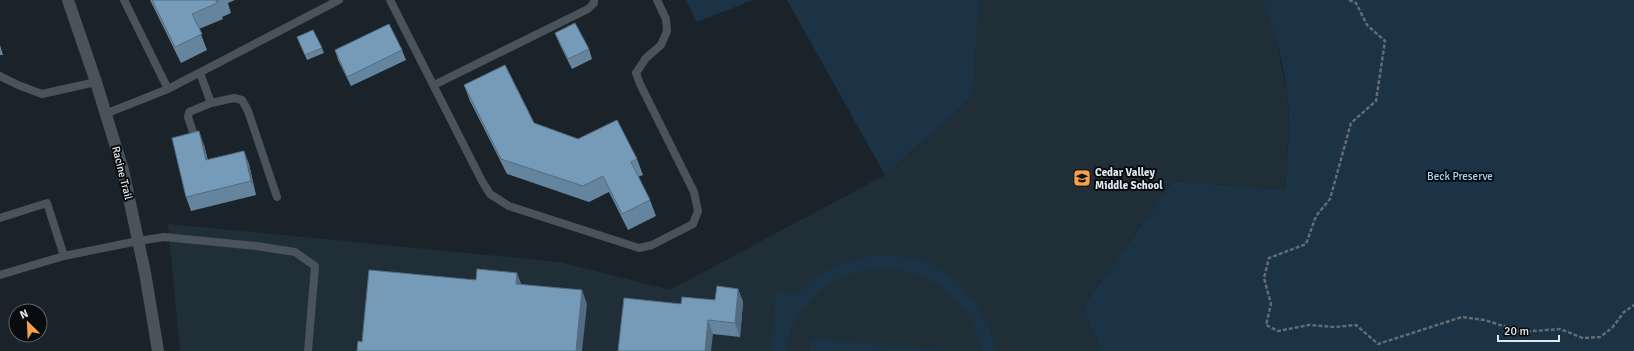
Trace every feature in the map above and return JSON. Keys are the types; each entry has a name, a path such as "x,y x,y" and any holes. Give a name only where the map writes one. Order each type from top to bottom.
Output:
{"street":[{"name":"Racine Trail","path":"68,0 96,82 123,170 138,241 158,351"}],"lane":[{"path":"124,0 168,89"},
{"path":"105,114 168,89 339,0"},
{"path":"390,0 490,194 509,206 639,248 652,245 693,224 698,211 694,192 640,84 636,73 646,58 661,45 667,31 666,19 657,0"},
{"path":"434,86 588,9 594,3 594,0"},
{"path":"200,72 211,103"},
{"path":"0,76 42,94 96,82"},
{"path":"194,135 188,117 189,112 211,103 234,98 242,100 248,111 277,197"},
{"path":"0,218 47,203 64,256"},
{"path":"0,276 64,256 164,237 256,246 295,252 315,266 308,351"}],"path":[{"path":"1348,0 1356,2 1367,25 1385,41 1376,101 1351,123 1330,199 1316,216 1306,244 1269,258 1264,278 1271,304 1266,325 1278,331 1309,325 1335,327 1356,325 1378,344 1462,317 1485,320 1521,332 1560,329 1583,338 1600,337 1612,328 1624,312 1634,305"}],"shaded area":[{"name":"Cedar Valley Middle School","path":"980,0 1262,0 1274,29 1287,95 1289,125 1285,190 1173,181 1083,307 1101,351 180,351 168,224 559,262 670,290 885,175 972,97"}],"green space":[{"path":"686,0 753,0 697,22"},
{"path":"787,0 980,0 972,97 885,175"},
{"name":"Beck Preserve","path":"1262,0 1634,0 1634,351 1101,351 1083,307 1173,181 1285,190 1289,130 1286,83 1278,46"},
{"path":"881,255 918,259 947,273 959,283 969,294 986,321 996,351 982,351 974,326 966,312 955,299 942,288 927,279 910,273 876,269 843,277 824,288 800,313 790,331 785,351 771,351 776,292 798,293 807,284 836,266 857,259"},
{"path":"811,338 950,351 810,351"}],"building":[{"path":"152,0 220,0 216,1 217,3 192,14 202,34 175,47"},
{"path":"575,23 589,49 568,59 555,33"},
{"path":"389,24 402,50 347,77 335,50"},
{"path":"313,30 322,48 305,55 297,37"},
{"path":"505,65 534,123 578,139 617,120 637,159 631,162 650,200 622,214 603,176 583,186 501,159 464,85"},
{"path":"199,131 206,160 244,151 251,181 186,197 172,138"},
{"path":"477,269 517,273 516,284 582,290 576,351 357,351 358,341 362,342 369,270 476,280"},
{"path":"717,286 738,289 735,323 708,320 705,351 618,351 624,298 681,304 682,297 715,300"}],"place":[{"name":"Cedar Valley Middle School","path":"1082,178"}]}
